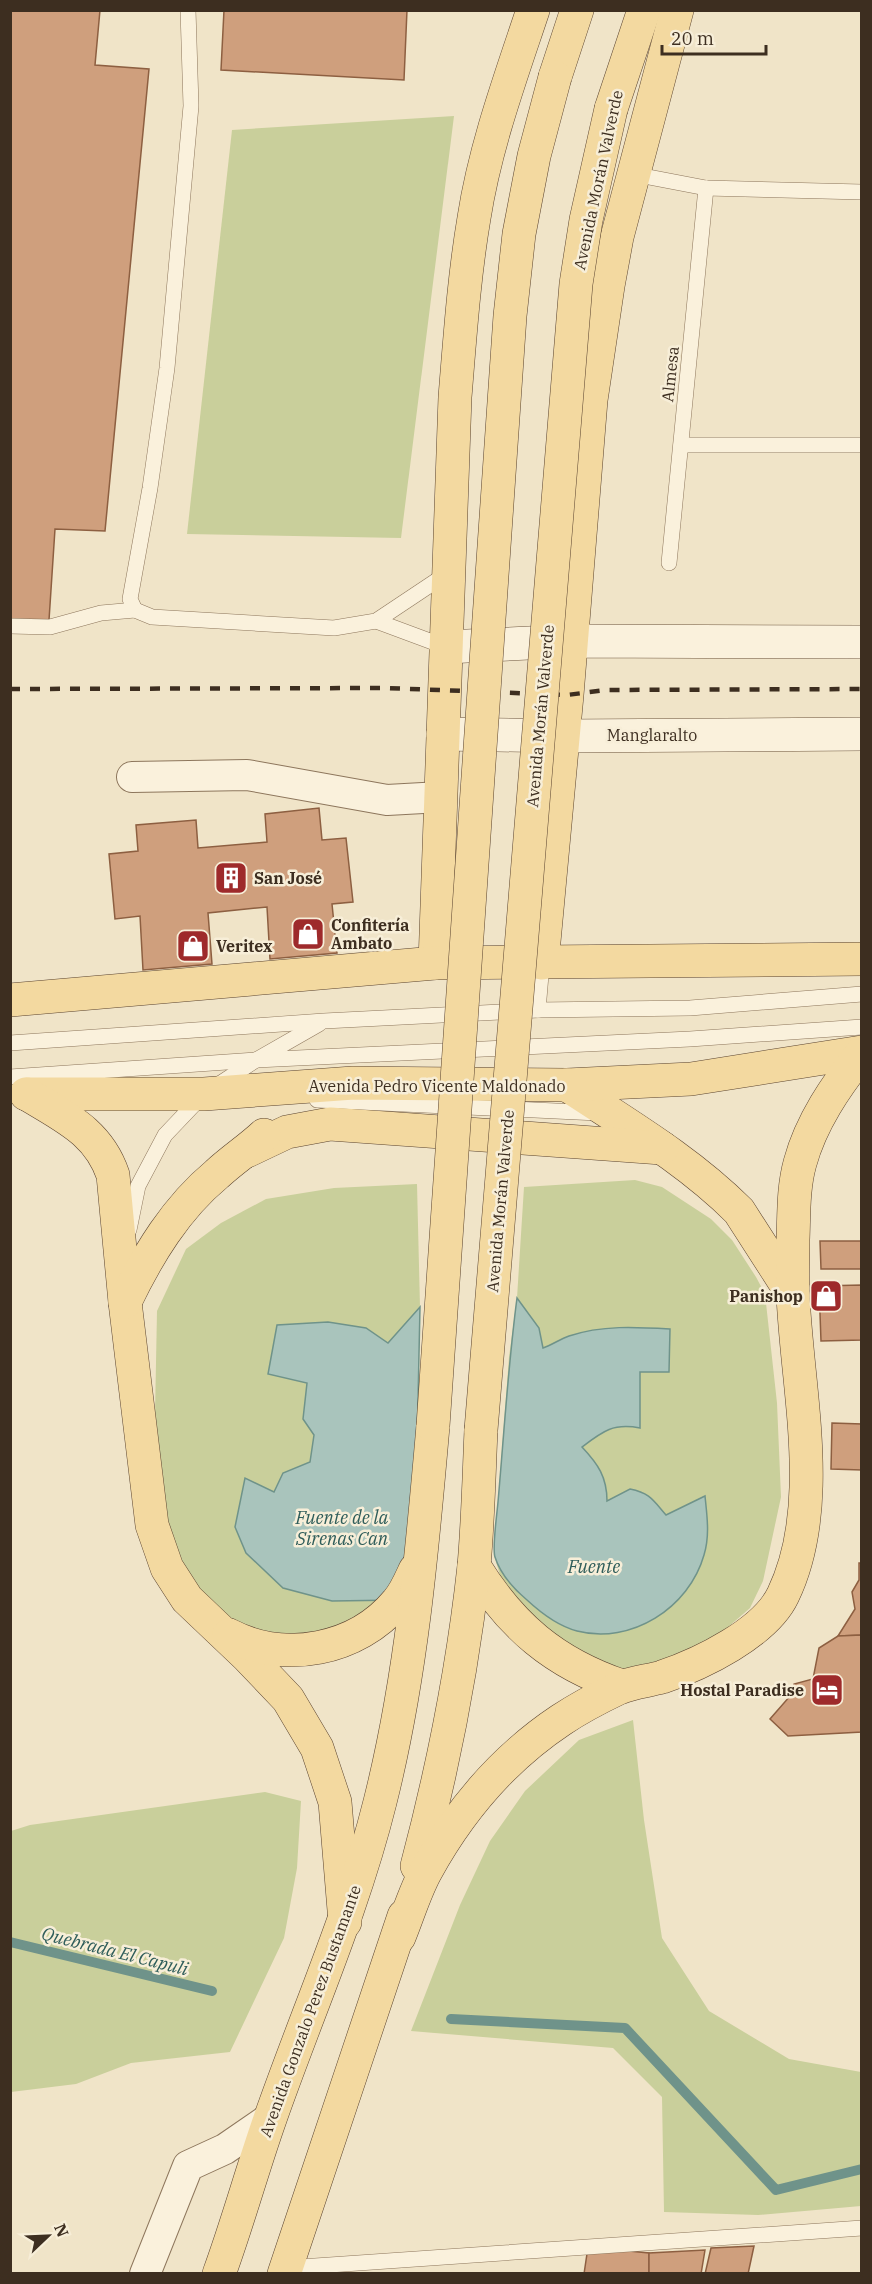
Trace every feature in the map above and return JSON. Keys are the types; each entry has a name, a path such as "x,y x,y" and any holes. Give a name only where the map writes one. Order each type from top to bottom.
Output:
{"main road":[{"path":"435,963 455,397 462,313 474,217 493,128 533,10"},
{"name":"Avenida Gonzalo Perez Bustamante","path":"219,2274 270,2118 345,1922 380,1803 406,1681 422,1558 433,1426 510,316 519,234 534,156 555,77 578,10"},
{"name":"Avenida Morán Valverde","path":"474,1566 481,1430 576,284 586,220 611,109 644,10"},
{"path":"542,963 591,400 610,276 633,174 678,10"},
{"path":"446,647 571,641 861,642"},
{"name":"Manglaralto","path":"443,734 562,736 861,734"},
{"path":"10,1000 435,963 861,959"},
{"path":"285,2271 399,1937 425,1873 461,1814 507,1762 552,1727 622,1686 679,1671 750,1634 768,1618 782,1598 792,1576 805,1524 805,1426 793,1295 794,1191 800,1162 815,1122 837,1085 861,1052"},
{"name":"Avenida Pedro Vicente Maldonado","path":"16,1089 204,1094 353,1083 567,1085 691,1079 861,1052"},
{"path":"125,1302 142,1266 164,1234 188,1203 216,1174 278,1122 314,1100 353,1083"},
{"path":"567,1085 662,1148 708,1182 738,1211 793,1295"},
{"path":"16,1089 80,1126 96,1142 113,1175 125,1302 152,1525 167,1568 187,1599 220,1629 288,1699 317,1748 335,1802 345,1922"},
{"path":"247,1150 287,1132 330,1124 662,1148"},
{"path":"738,1211 749,1213 769,1209 787,1199 794,1191"},
{"path":"220,1629 237,1639 273,1649 316,1648 348,1639 376,1623 394,1606 422,1558"},
{"path":"474,1566 491,1594 536,1642 567,1663 622,1686"},
{"path":"399,1937 431,1814 449,1724 474,1566"}],"street":[{"path":"132,777 247,775 387,800 441,797"},
{"path":"146,2274 188,2166 225,2149 270,2118"}],"lane":[{"path":"135,610 130,599 150,488 167,368 189,130 191,106 188,10"},
{"path":"633,174 706,188 861,192"},
{"name":"Almesa","path":"669,563 706,188"},
{"path":"681,445 861,445"},
{"path":"10,626 50,627 101,613 135,610 152,617 334,628 376,621 449,573"},
{"path":"376,621 446,647"},
{"path":"538,1010 542,963"},
{"path":"10,1043 324,1021 538,1010 690,1008 861,994"},
{"path":"125,1302 126,1242 138,1185 165,1135 204,1094 256,1060 324,1021"},
{"path":"16,1089 256,1060 690,1039 861,1028"},
{"path":"314,1100 611,1114"},
{"path":"285,2271 861,2228"}],"green space":[{"path":"454,116 401,538 187,534 232,130"},
{"path":"635,1180 662,1187 711,1219 732,1240 765,1294 777,1403 781,1497 763,1581 750,1608 719,1635 622,1686 507,1599 494,1555 509,1357 517,1298 524,1187"},
{"path":"417,1184 420,1307 415,1541 362,1632 259,1646 167,1568 155,1414 157,1311 186,1249 221,1223 266,1199 334,1188"},
{"path":"633,1720 644,1820 662,1938 709,2011 789,2059 861,2072 861,2206 758,2215 664,2212 662,2097 613,2048 411,2031 460,1905 490,1841 525,1791 579,1740"},
{"path":"265,1792 301,1801 297,1868 284,1938 230,2052 131,2063 76,2084 11,2092 11,1831 30,1825"}],"water":[{"name":"Fuente","path":"517,1298 539,1328 543,1348 581,1332 606,1328 670,1329 669,1372 640,1372 640,1428 615,1428 582,1447 600,1471 607,1492 607,1501 630,1489 647,1495 666,1515 705,1496 707,1540 696,1574 671,1606 655,1618 637,1627 597,1634 563,1626 532,1605 517,1591 497,1563 494,1546 495,1531"},
{"name":"Fuente de la Sirenas Can","path":"420,1307 415,1541 399,1600 332,1601 283,1588 246,1553 235,1527 245,1478 274,1492 283,1473 310,1462 314,1435 303,1419 307,1383 268,1374 277,1325 328,1322 366,1328 388,1343"}],"building":[{"path":"10,10 100,10 95,65 149,69 105,531 55,529 49,620 10,620"},
{"path":"224,10 407,10 404,80 221,70"},
{"name":"San José","path":"319,808 322,840 346,838 353,902 332,904 337,953 270,959 267,907 208,913 212,964 143,970 140,916 115,919 109,854 138,851 136,825 196,820 198,848 267,842 265,814"},
{"path":"820,1241 862,1241 862,1269 821,1269"},
{"path":"862,1285 862,1340 821,1341 819,1286"},
{"path":"832,1423 862,1424 862,1470 831,1469"},
{"path":"859,1563 862,1563 862,1635 838,1636 855,1609 852,1592 859,1580"},
{"name":"Hostal Paradise","path":"862,1635 862,1732 788,1736 770,1719 791,1695 794,1684 813,1679 819,1648 838,1636"},
{"path":"754,2246 748,2274 705,2274 711,2248"},
{"path":"588,2247 649,2253 649,2274 584,2274"},
{"path":"705,2250 701,2274 649,2274 649,2253"}],"waterway":[{"name":"Quebrada El Capuli","path":"10,1942 212,1991"},
{"path":"451,2019 625,2028 776,2190 862,2169"}],"railway":[{"path":"10,689 386,688 567,695 606,690 862,689"}],"place":[{"name":"San José","path":"231,878"},
{"name":"Confitería Ambato","path":"308,934"},
{"name":"Veritex","path":"193,946"},
{"name":"Panishop","path":"826,1296"},
{"name":"Hostal Paradise","path":"827,1690"}]}
